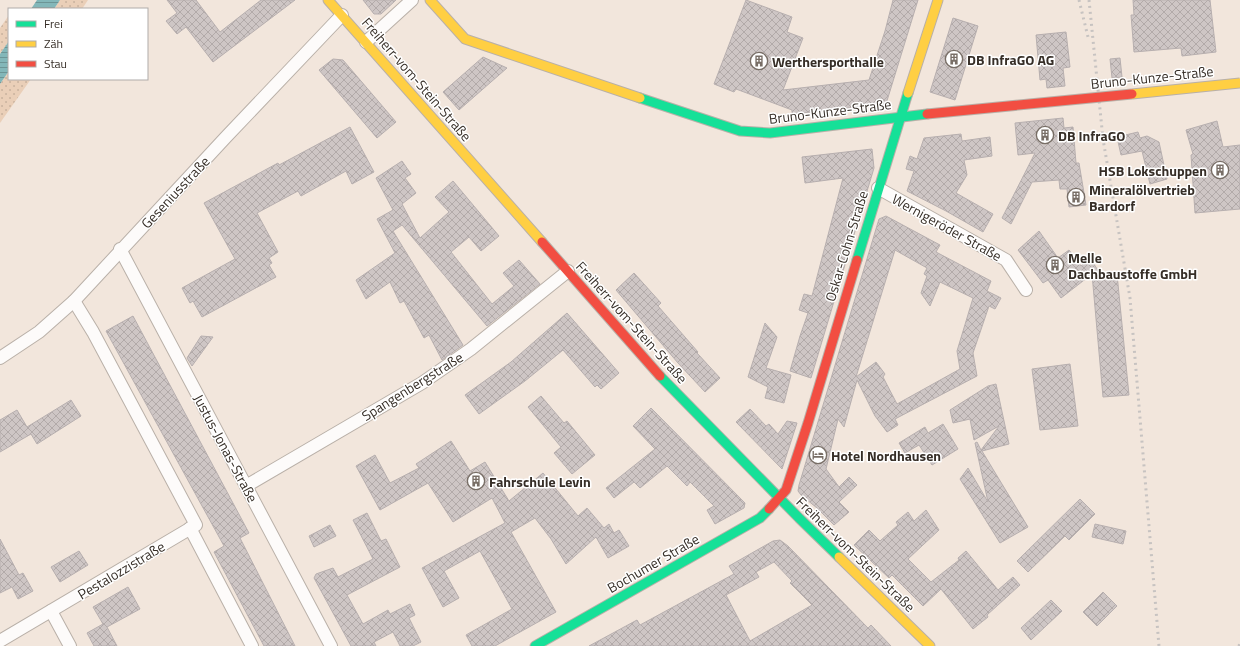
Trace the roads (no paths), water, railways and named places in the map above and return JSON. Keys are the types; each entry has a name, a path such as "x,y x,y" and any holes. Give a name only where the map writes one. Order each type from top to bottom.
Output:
{"street":[{"name":"Freiherr-vom-Stein-Straße","path":"328,0 647,362 779,498 930,646"},
{"path":"366,42 412,0"},
{"name":"Bruno-Kunze-Straße","path":"430,0 465,39 740,131 770,133 902,116 1240,83"},
{"name":"Oskar-Cohn-Straße","path":"779,498 786,490 801,445 878,188 938,0"},
{"name":"Geseniusstraße","path":"0,358 39,332 74,301 120,249 152,218 226,137 342,15"},
{"name":"Wernigeröder Straße","path":"878,188 1006,260 1026,290"},
{"name":"Justus-Jonas-Straße","path":"120,249 331,646"},
{"name":"Spangenbergstraße","path":"246,486 422,383 471,349 568,271"},
{"path":"74,301 196,525 190,528 252,646"},
{"name":"Bochumer Straße","path":"535,646 760,518 779,498"},
{"name":"Pestalozzistraße","path":"1,637 51,611 190,528"},
{"path":"51,611 70,646"}],"water":[{"path":"37,0 60,0 55,8 32,8"},
{"path":"8,42 8,72 0,84 0,54"}],"railway":[{"path":"1079,0 1088,37"},
{"path":"1089,0 1103,139 1130,298 1159,646"},
{"path":"1239,646 1240,642"}],"place":[{"name":"DB InfraGO AG","path":"954,59"},
{"name":"Werthersporthalle","path":"759,61"},
{"name":"DB InfraGO","path":"1045,135"},
{"name":"HSB Lokschuppen","path":"1220,170"},
{"name":"Mineralölvertrieb Bardorf","path":"1076,197"},
{"name":"Melle Dachbaustoffe GmbH","path":"1055,265"},
{"name":"Hotel Nordhausen","path":"818,455"},
{"name":"Fahrschule Levin","path":"476,481"}]}
